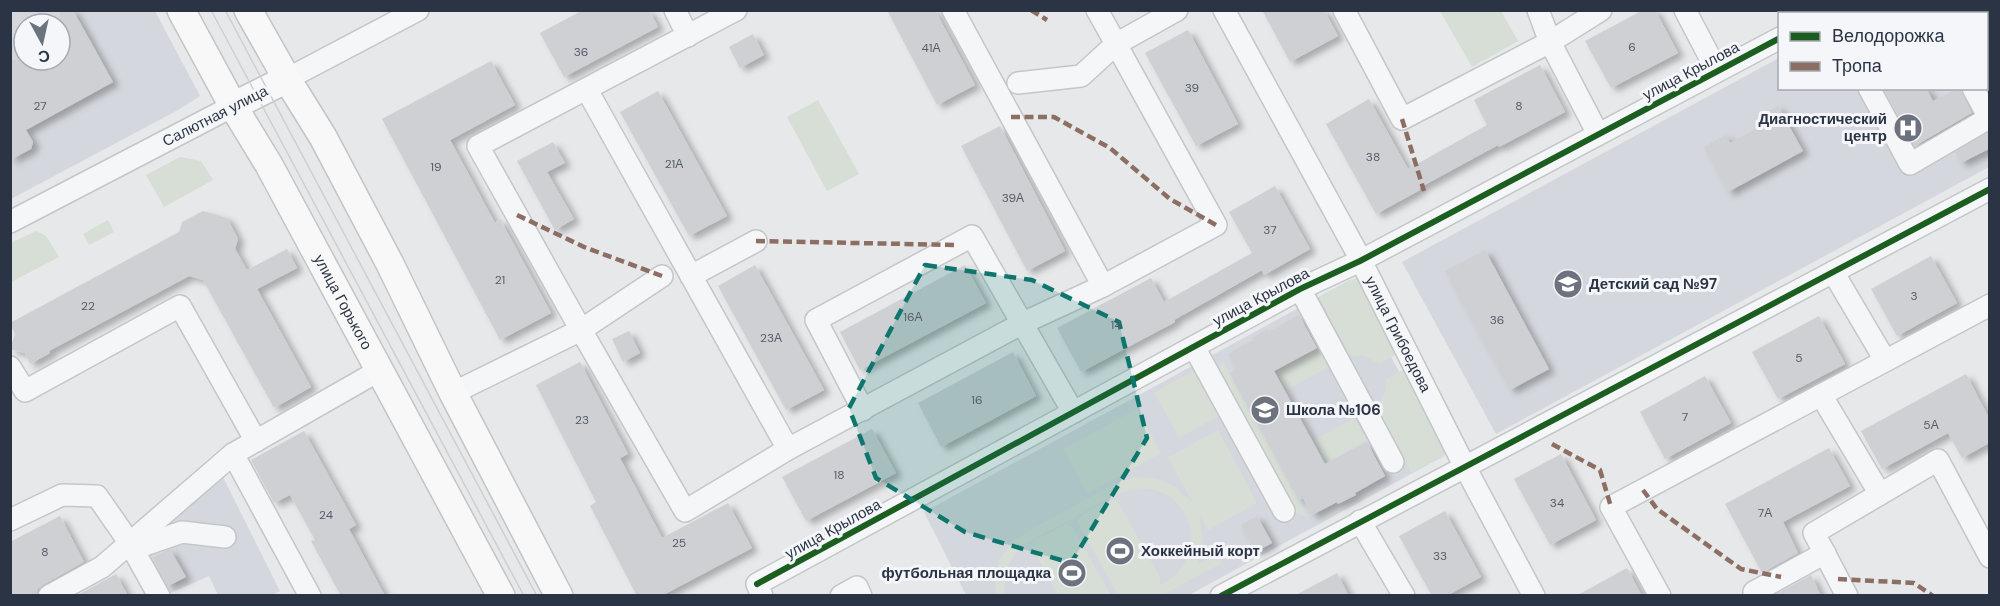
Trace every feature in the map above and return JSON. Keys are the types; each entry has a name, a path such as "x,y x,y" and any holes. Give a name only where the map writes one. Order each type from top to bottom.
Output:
{"main road":[{"name":"улица Горького","path":"181,10 269,165 501,596"},
{"path":"248,10 323,136 559,596"},
{"name":"Салютная улица","path":"233,105 287,79"}],"street":[{"name":"Салютная улица","path":"287,79 418,10"},
{"path":"675,10 688,36"},
{"path":"736,10 478,146 685,511 788,450 1023,324 1103,286 1216,225 1097,10"},
{"path":"953,10 1103,286"},
{"path":"1018,83 1080,76 1116,44 1177,10"},
{"name":"улица Грибоедова","path":"1224,10 1360,261 1534,596"},
{"path":"1344,10 1402,119 1550,42 1601,10"},
{"path":"1538,10 1550,42 1598,134"},
{"path":"1685,10 1717,71"},
{"name":"улица Крылова","path":"760,590 1072,412 1300,289 1360,261 1778,39"},
{"path":"587,90 788,450"},
{"path":"1870,90 1910,164 1989,118 1974,90"},
{"name":"Салютная улица","path":"10,222 233,105"},
{"path":"1221,596 1989,189"},
{"path":"863,410 816,320 972,236 1072,412"},
{"path":"691,276 756,241"},
{"path":"1833,272 1885,360"},
{"path":"453,393 581,330 662,276"},
{"path":"1300,289 1393,462"},
{"path":"1660,596 1611,507 1989,305"},
{"path":"10,367 23,398 180,306 256,441"},
{"path":"1194,346 1284,511"},
{"path":"50,596 102,567 131,545 233,454 380,370"},
{"path":"1821,395 1880,494"},
{"path":"233,454 310,596"},
{"path":"1847,596 1814,533 1938,460 1989,557"},
{"path":"10,520 62,495 97,496 131,545 159,596"},
{"path":"1360,521 1404,596"},
{"path":"131,545 182,532 225,537"},
{"path":"1756,596 1754,592 1825,553"},
{"path":"841,596 857,587 861,596"}],"highlighted area":[{"path":"925,265 1032,280 1119,322 1147,438 1071,563 965,532 876,478 849,408"}],"shaded area":[{"path":"11,11 155,11 200,96 11,199"},
{"path":"1440,11 1501,11 1518,41 1472,67"},
{"path":"1988,52 1989,55 1989,167 1496,434 1402,262 1778,59 1778,90 1988,90"},
{"path":"818,100 859,174 827,191 787,117"},
{"path":"180,157 201,161 213,180 164,207 146,175"},
{"path":"108,220 114,232 89,245 83,234"},
{"path":"36,231 46,236 59,257 11,282 11,243"},
{"path":"1353,272 1364,275 1404,350 1379,364 1364,356 1350,356 1319,297 1356,278"},
{"name":"Школа №106","path":"1350,280 1444,456 1189,595 966,595 924,512"},
{"path":"1319,348 1329,367 1286,390 1276,371"},
{"path":"1222,360 1308,517 1295,513 1219,374"},
{"path":"1412,365 1452,441 1444,456 1411,473 1376,407 1385,393 1386,379"},
{"path":"1197,369 1221,415 1179,438 1154,392"},
{"path":"1137,409 1161,453 1087,493 1063,449"},
{"path":"1354,418 1367,440 1326,463 1314,440"},
{"path":"1218,430 1257,503 1208,530 1200,516 1203,544 1197,565 1217,554 1222,563 1163,595 1118,595 1078,523 1080,517 1089,511 1115,500 1118,502 1160,577 1159,586 1178,571 1189,554 1191,535 1186,516 1175,501 1159,491 1139,489 1116,495 1029,543 1012,559 1007,569 1004,581 1005,595 995,595 996,569 999,560 1011,543 1028,531 1116,483 1135,477 1156,478 1174,486 1192,502 1168,457"},
{"path":"222,475 280,591 272,595 218,595 209,576 168,594 133,541"},
{"name":"футбольная площадка","path":"1067,524 1073,528 1111,595 1058,595 1031,546 1035,540"}],"building":[{"path":"60,10 73,10 113,82 26,130 33,142 31,149 10,160 10,60 12,60 12,72 72,72 72,12 60,12"},
{"path":"583,10 649,10 658,27 564,77 540,33"},
{"path":"887,10 935,10 975,85 937,105"},
{"path":"1262,10 1324,10 1338,36 1290,62"},
{"path":"1643,10 1655,10 1678,53 1611,88 1585,41"},
{"path":"1188,30 1238,124 1196,146 1145,53"},
{"path":"753,34 764,55 740,68 729,47"},
{"path":"491,61 515,105 450,140 495,223 500,219 551,313 500,340 382,119"},
{"path":"1540,65 1565,112 1499,147 1498,145 1376,214 1326,124 1369,99 1408,169 1487,125 1474,100"},
{"path":"1885,90 1927,90 1933,101 1956,90 1961,90 1972,113 1915,146"},
{"path":"658,91 727,216 689,236 620,112"},
{"path":"1778,106 1803,151 1728,192 1704,147 1726,135 1730,143 1761,126 1757,118"},
{"path":"1000,126 1065,251 1027,271 961,146"},
{"path":"1989,132 1989,149 1961,163 1955,152"},
{"path":"553,142 565,163 547,172 574,219 555,230 517,161"},
{"path":"1275,186 1310,249 1264,275 1262,270 1174,320 1175,322 1081,372 1057,328 1151,278 1164,302 1252,253 1229,212"},
{"path":"203,211 227,218 238,239 235,249 247,270 287,249 297,268 257,289 311,387 274,408 203,280 189,276 49,351 50,353 30,364 25,353 10,349 15,334 10,323 179,232 182,222"},
{"path":"1485,250 1549,369 1510,390 1445,271"},
{"path":"1931,256 1957,303 1897,336 1871,289"},
{"path":"755,265 824,390 786,410 718,286"},
{"path":"965,265 986,303 860,370 840,332"},
{"path":"1299,315 1317,348 1274,371 1325,464 1367,442 1385,476 1355,493 1356,495 1312,515 1303,498 1299,500 1230,373 1237,369 1228,354 1267,329 1269,332"},
{"path":"1819,316 1845,364 1778,399 1752,352"},
{"path":"629,331 640,353 623,362 612,339"},
{"path":"1013,352 1036,396 941,447 918,403"},
{"path":"580,362 628,454 620,458 662,538 728,503 752,548 661,596 637,596 590,506 596,502 536,385"},
{"path":"1966,374 1989,418 1989,443 1962,458 1948,433 1882,469 1861,431"},
{"path":"1705,376 1731,423 1665,459 1640,412"},
{"path":"872,429 896,473 806,521 782,477"},
{"path":"304,431 356,525 349,529 385,596 341,596 311,541 315,540 290,495 274,503 251,460"},
{"path":"1829,448 1850,486 1783,522 1798,553 1762,573 1725,504"},
{"path":"1561,454 1596,520 1550,545 1514,479"},
{"path":"1445,511 1481,577 1446,596 1432,596 1399,536"},
{"path":"60,516 84,562 43,585 38,589 36,596 10,596 10,542"},
{"path":"1257,516 1272,543 1255,552 1241,525"},
{"path":"170,549 186,577 168,586 153,558"},
{"path":"1627,568 1642,596 1576,596"},
{"path":"1337,573 1349,596 1294,596"},
{"path":"116,574 128,596 76,596"},
{"path":"1811,575 1821,596 1774,595"}],"tram line":[{"path":"211,10 524,596"},
{"path":"225,10 537,596"}],"marked path":[{"path":"1031,10 1047,20"},
{"path":"1011,117 1054,117 1110,148 1170,199 1216,225"},
{"path":"1402,119 1424,191"},
{"path":"517,215 584,247 662,276"},
{"path":"756,241 957,245"},
{"path":"1552,444 1600,470 1611,507"},
{"path":"1643,490 1657,509 1741,569 1781,577"},
{"path":"1838,579 1914,583 1933,596"}],"cycle path":[{"path":"757,584 1300,289 1360,261 1778,39"},
{"path":"1221,596 1990,189"}],"place":[{"name":"Диагностический центр","path":"1908,128"},
{"name":"Детский сад №97","path":"1568,284"},
{"name":"Школа №106","path":"1265,410"},
{"name":"Хоккейный корт","path":"1120,551"},
{"name":"футбольная площадка","path":"1072,573"}]}
